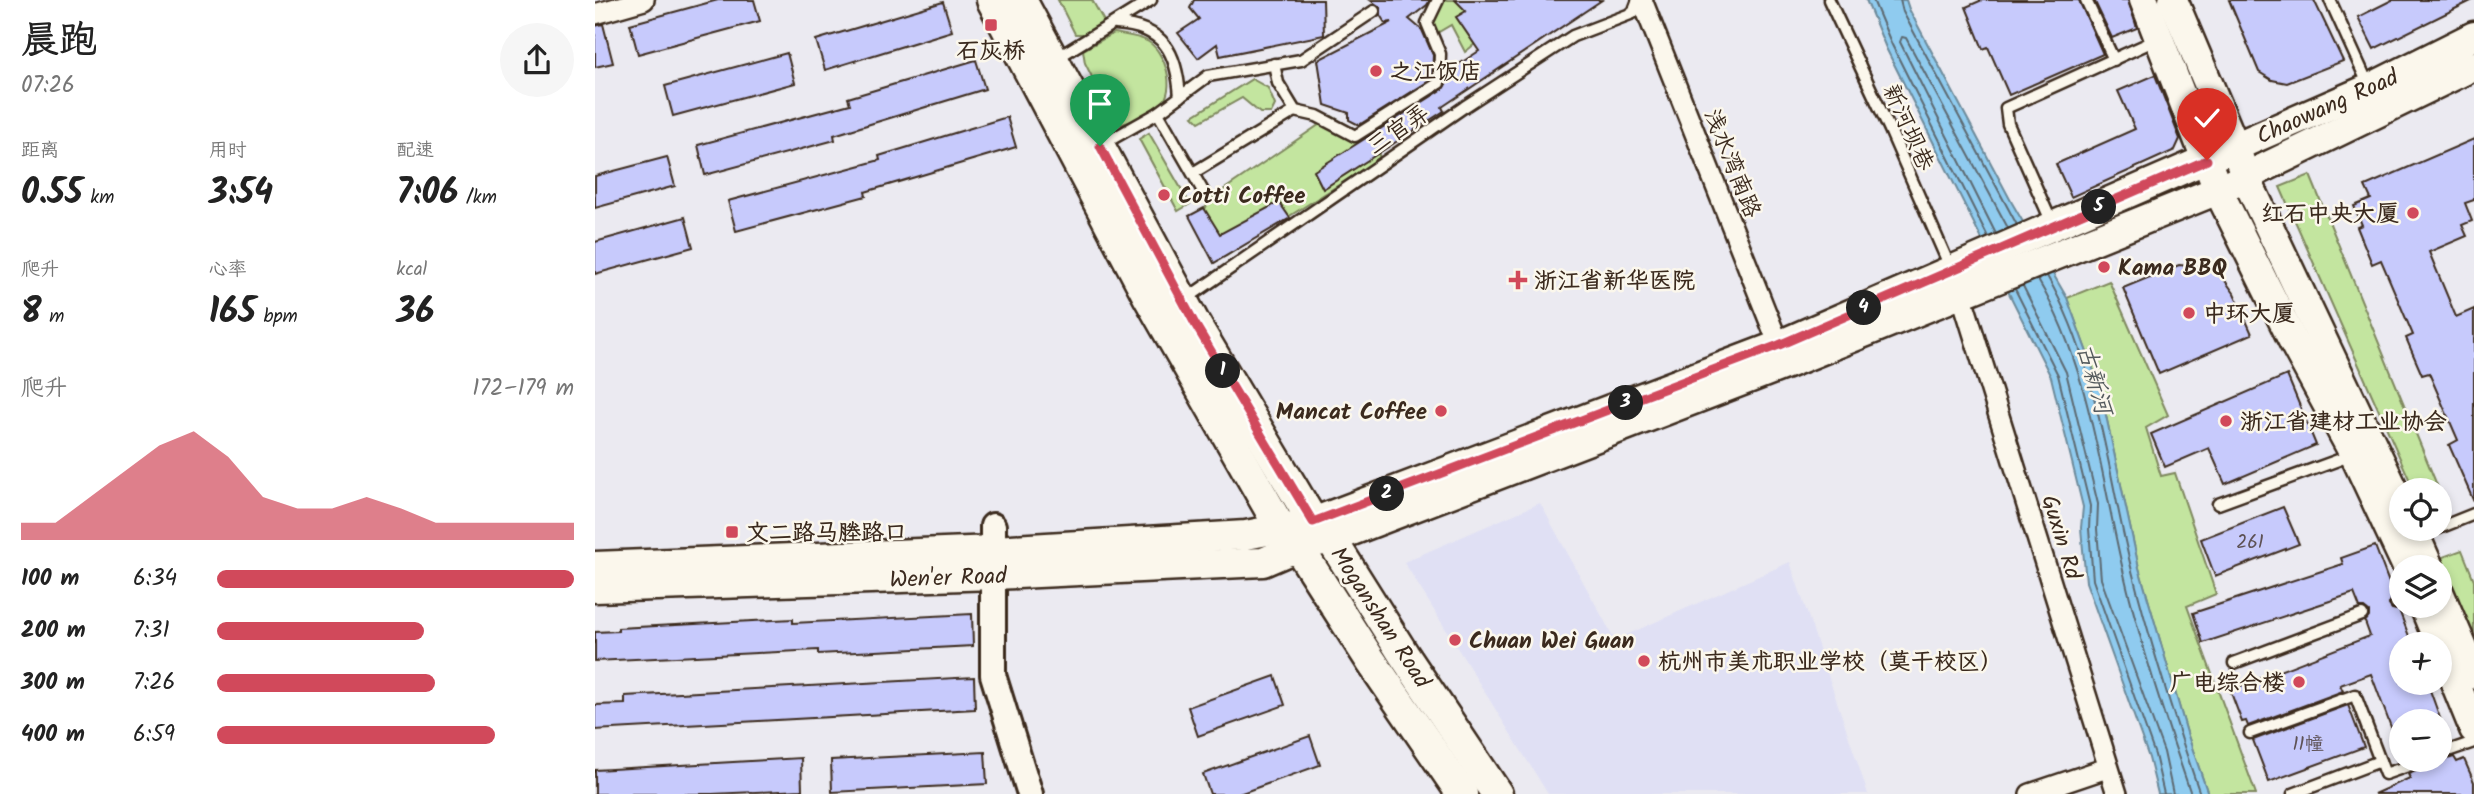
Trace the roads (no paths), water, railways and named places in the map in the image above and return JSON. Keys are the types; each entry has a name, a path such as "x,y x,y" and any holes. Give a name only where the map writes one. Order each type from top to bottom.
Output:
{"main road":[{"name":"Moganshan Road","path":"992,0 1148,296 1306,534 1404,655 1497,794"},
{"name":"Moganshan Road","path":"1021,0 1183,301 1371,661 1462,794"},
{"path":"2144,0 2218,190 2294,343 2354,454 2401,555"},
{"path":"2173,0 2246,178 2389,480"},
{"name":"Chaowang Road","path":"1306,534 1787,364 1986,269 2045,231 2370,88 2474,36"},
{"name":"Chaowang Road","path":"1986,269 2054,257 2218,190 2474,65"},
{"name":"Chaowang Road","path":"1306,534 1779,345 1956,282"},
{"name":"Wen'er Road","path":"595,566 994,550 1263,562 1306,534"},
{"name":"Wen'er Road","path":"595,588 994,550"},
{"path":"2415,618 2474,729"},
{"path":"2450,618 2474,674"}],"street":[{"path":"595,14 644,0"},
{"name":"浅水湾南路","path":"1640,0 1779,345"},
{"name":"Guxin Rd","path":"1956,282 2117,794"},
{"path":"994,550 993,675 1030,794"},
{"path":"2030,794 2107,768"}],"lane":[{"path":"1053,60 1151,0"},
{"path":"1193,173 1295,111 1317,116 1355,136 1439,83 1440,54 1426,23 1438,0"},
{"name":"三官弄","path":"1183,301 1464,107 1573,36 1633,13 1640,0"},
{"name":"新河坝巷","path":"1829,0 1956,282"},
{"path":"2086,0 2113,60"},
{"path":"2330,0 2370,88"},
{"path":"1100,146 1158,113 1208,76 1301,60 1374,11"},
{"path":"1115,24 1148,29 1163,42 1173,58 1179,77 1180,97"},
{"path":"2045,231 2008,124 2006,108 2159,38"},
{"path":"1275,64 1277,83 1295,111"},
{"path":"1158,113 1204,193"},
{"path":"2218,505 2354,454"},
{"path":"2452,522 2474,514"},
{"path":"2234,663 2362,615"},
{"path":"2250,733 2355,695 2385,774 2391,772"},
{"path":"2452,750 2474,742"},
{"path":"2293,794 2380,761"}],"water":[{"name":"古新河","path":"1866,0 1906,0 2012,203 2067,298 2100,388 2139,568 2187,733 2208,794 2158,794 2149,758 2086,582 2081,528 2083,507 2051,377 1886,48"}],"place":[{"name":"石灰桥","path":"991,25"},
{"name":"之江饭店","path":"1376,71"},
{"name":"Cotti Coffee","path":"1164,195"},
{"name":"红石中央大厦","path":"2413,213"},
{"name":"Kama BBQ","path":"2104,267"},
{"name":"浙江省新华医院","path":"1518,280"},
{"name":"中环大厦","path":"2189,313"},
{"name":"Mancat Coffee","path":"1441,411"},
{"name":"浙江省建材工业协会","path":"2226,421"},
{"name":"文二路马塍路口","path":"732,532"},
{"name":"Chuan Wei Guan","path":"1455,640"},
{"name":"杭州市美术职业学校（莫干校区）","path":"1644,661"},
{"name":"广电综合楼","path":"2299,682"}]}
